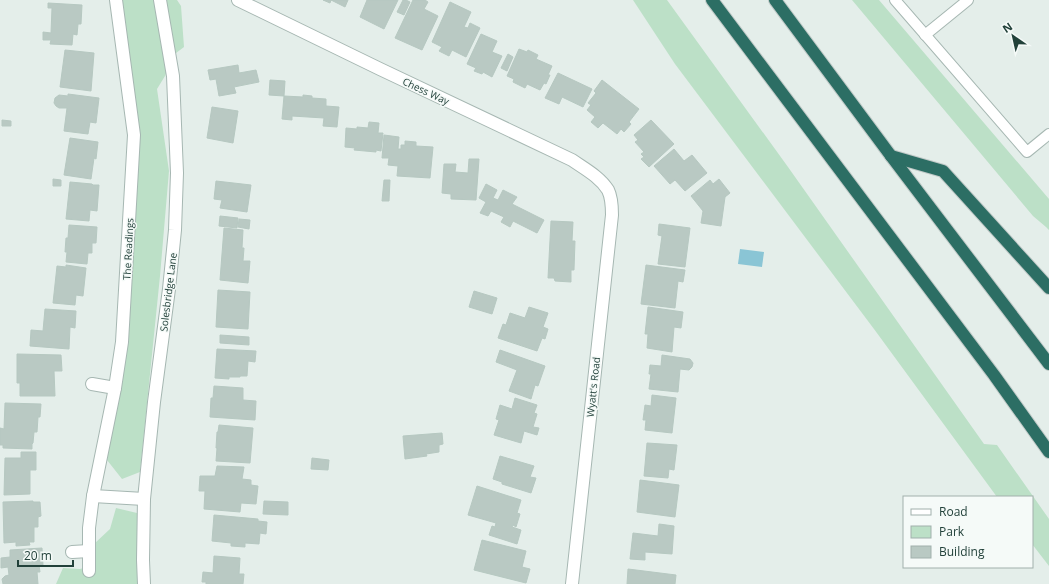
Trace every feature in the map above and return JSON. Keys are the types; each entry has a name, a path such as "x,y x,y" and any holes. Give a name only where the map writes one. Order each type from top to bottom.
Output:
{"highway":[{"path":"712,0 989,369 1049,452"},
{"path":"775,0 1049,364"},
{"path":"891,156 943,171 1049,288"}],"street":[{"name":"The Readings","path":"89,571 89,528 93,496 115,388 122,342 134,135 116,0"},
{"name":"Solesbridge Lane","path":"144,584 144,499 175,230 177,173 173,76 160,0"},
{"name":"Chess Way","path":"238,0 572,160 596,177 608,191"},
{"name":"Wyatt's Road","path":"572,584 612,215 612,204 608,191"},
{"path":"92,384 115,388"},
{"path":"93,496 144,499"},
{"path":"72,552 89,551"}],"lane":[{"path":"895,0 1027,152 1049,134"},
{"path":"926,35 968,0"}],"green space":[{"path":"122,0 177,0 181,6 184,47 172,56 165,76 157,89 169,171 160,276 140,472 122,479 107,460 113,420 139,135"},
{"path":"633,0 667,0 788,167 984,444 997,445 1033,496 996,496 874,329 675,64"},
{"path":"852,0 879,0 1049,199 1049,230 1033,216"},
{"path":"1033,496 1049,519 1049,566 1033,545"},
{"path":"116,508 137,513 150,542 150,575 140,584 56,584 63,568 80,569 94,565 94,544 110,529"}],"water":[{"path":"740,249 764,252 762,267 738,264"}],"building":[{"path":"323,0 331,0 330,3"},
{"path":"331,0 348,0 345,7"},
{"path":"367,0 398,0 384,29 360,17"},
{"path":"403,0 410,2 404,15 397,12"},
{"path":"413,0 425,0 428,2 424,9 438,16 422,50 395,38"},
{"path":"450,2 471,12 464,27 468,28 470,23 480,28 466,57 452,50 449,56 439,51 442,47 432,42"},
{"path":"48,3 82,5 81,24 78,24 77,35 73,34 72,45 50,44 51,40 43,40 43,32 51,33 52,8 48,8"},
{"path":"481,34 497,41 492,52 502,56 492,77 483,72 482,74 474,71 476,68 467,64"},
{"path":"519,49 527,52 528,50 538,55 536,59 552,66 546,84 544,83 540,90 527,84 525,88 513,82 514,79 507,76"},
{"path":"65,50 94,53 91,91 60,87"},
{"path":"508,54 513,57 507,71 501,68"},
{"path":"238,65 239,73 256,70 259,82 234,87 236,93 219,96 216,79 210,80 208,70"},
{"path":"558,73 592,89 583,107 562,97 559,104 545,98"},
{"path":"270,80 285,81 284,96 269,95"},
{"path":"602,80 639,109 629,122 631,124 624,132 621,129 617,134 603,123 598,128 591,122 595,117 587,110 591,105 588,103 596,93 594,91"},
{"path":"68,94 99,98 96,123 90,122 88,134 64,131 67,108 59,108 54,103 55,98 59,95 68,96"},
{"path":"303,95 312,96 312,98 326,99 326,106 339,107 337,127 323,126 324,118 292,116 292,120 282,119 284,96 303,97"},
{"path":"212,107 238,111 233,143 207,138"},
{"path":"2,120 11,121 11,126 2,126"},
{"path":"651,120 674,144 649,167 641,159 644,157 641,154 644,152 635,142 638,140 634,135"},
{"path":"369,122 379,123 378,133 383,133 381,151 354,150 355,148 345,147 346,128 368,128"},
{"path":"384,135 399,137 398,149 401,149 401,145 405,145 405,141 416,142 416,146 433,147 430,178 397,176 398,166 388,165 389,158 382,158"},
{"path":"70,138 98,142 91,179 64,175"},
{"path":"674,149 684,161 692,155 707,173 685,191 675,180 670,184 654,166"},
{"path":"469,159 479,159 476,200 451,199 451,194 442,193 444,164 456,164 455,172 468,173"},
{"path":"53,179 61,180 61,186 53,186"},
{"path":"719,179 730,193 725,197 721,226 701,223 703,211 691,196 710,180 713,184"},
{"path":"384,180 390,180 389,201 382,201"},
{"path":"216,181 251,185 247,212 220,208 222,200 214,199"},
{"path":"70,182 99,185 97,211 90,210 89,221 66,219"},
{"path":"486,184 497,190 493,198 498,200 503,190 517,197 512,204 544,220 537,233 513,221 510,227 501,222 504,217 491,211 488,216 480,213 486,202 479,198"},
{"path":"220,216 238,218 237,228 219,226"},
{"path":"239,219 250,220 249,229 238,227"},
{"path":"551,221 573,222 572,241 575,241 574,270 571,270 571,282 555,281 554,278 548,278"},
{"path":"659,224 690,228 685,267 658,264 662,236 658,235"},
{"path":"69,225 97,227 96,243 92,243 92,253 88,253 87,264 66,262 66,238 68,238"},
{"path":"224,228 243,230 243,261 250,261 248,283 220,280"},
{"path":"66,265 86,268 83,296 76,295 75,305 53,303 57,266 66,267"},
{"path":"646,265 685,270 683,282 678,281 675,308 641,304"},
{"path":"218,290 250,292 248,329 216,327"},
{"path":"474,291 497,298 492,314 469,307"},
{"path":"529,307 548,313 543,327 548,329 545,339 542,338 537,351 498,338 503,324 506,325 510,313 525,318"},
{"path":"648,307 683,312 681,328 674,327 672,352 647,348 648,334 645,334"},
{"path":"45,309 76,311 75,328 70,327 69,349 30,346 31,330 43,331"},
{"path":"220,335 249,337 249,345 220,343"},
{"path":"217,349 256,351 255,362 248,361 247,376 229,377 229,379 215,378"},
{"path":"500,350 545,366 538,386 535,385 531,399 509,391 517,370 496,362"},
{"path":"17,354 61,355 62,371 54,371 55,396 20,396 20,383 17,383"},
{"path":"662,355 690,359 693,363 689,370 680,369 678,392 649,389 651,374 649,374 650,365 661,366"},
{"path":"214,386 243,388 243,400 256,401 255,420 210,417 211,398 213,398"},
{"path":"652,395 676,398 672,433 645,430 646,420 643,420 645,405 651,406"},
{"path":"515,398 537,405 534,413 537,414 533,427 539,428 537,435 524,431 521,443 494,435 499,420 496,419 500,405 512,409"},
{"path":"5,403 41,404 37,432 34,432 32,449 3,448 3,445 0,445 0,428 4,429"},
{"path":"219,425 253,428 250,463 216,461 217,432"},
{"path":"442,433 443,444 439,445 439,452 426,454 427,456 405,459 403,436"},
{"path":"647,443 677,445 674,470 669,469 668,478 644,476"},
{"path":"21,452 36,452 36,470 30,470 30,494 4,495 5,458 21,458"},
{"path":"500,456 534,466 530,477 536,478 531,493 502,484 502,482 493,479"},
{"path":"312,458 329,460 328,470 311,469"},
{"path":"217,466 244,467 242,479 251,480 251,485 258,486 256,504 241,503 240,512 204,509 205,491 199,491 200,476 215,476"},
{"path":"640,480 679,485 675,517 637,512"},
{"path":"477,486 521,500 517,513 520,514 516,527 513,525 512,527 521,530 517,544 489,535 492,526 495,527 496,523 468,515"},
{"path":"264,501 288,502 288,515 263,514"},
{"path":"3,502 40,502 41,516 38,517 38,527 34,527 34,542 29,542 30,545 16,546 16,542 4,543"},
{"path":"214,515 258,519 258,521 267,522 266,534 260,533 259,544 245,543 245,547 231,546 231,543 212,541"},
{"path":"659,524 674,526 672,554 645,552 645,560 630,559 633,533 658,536"},
{"path":"482,540 526,551 522,567 530,569 526,583 474,570"},
{"path":"42,548 43,565 39,565 40,572 37,572 38,584 3,584 2,579 9,575 8,567 1,568 1,558 10,557 10,550"},
{"path":"214,556 240,558 239,574 244,574 243,584 206,584 206,582 202,582 203,572 213,573"},
{"path":"628,569 676,575 675,584 627,584"}]}
